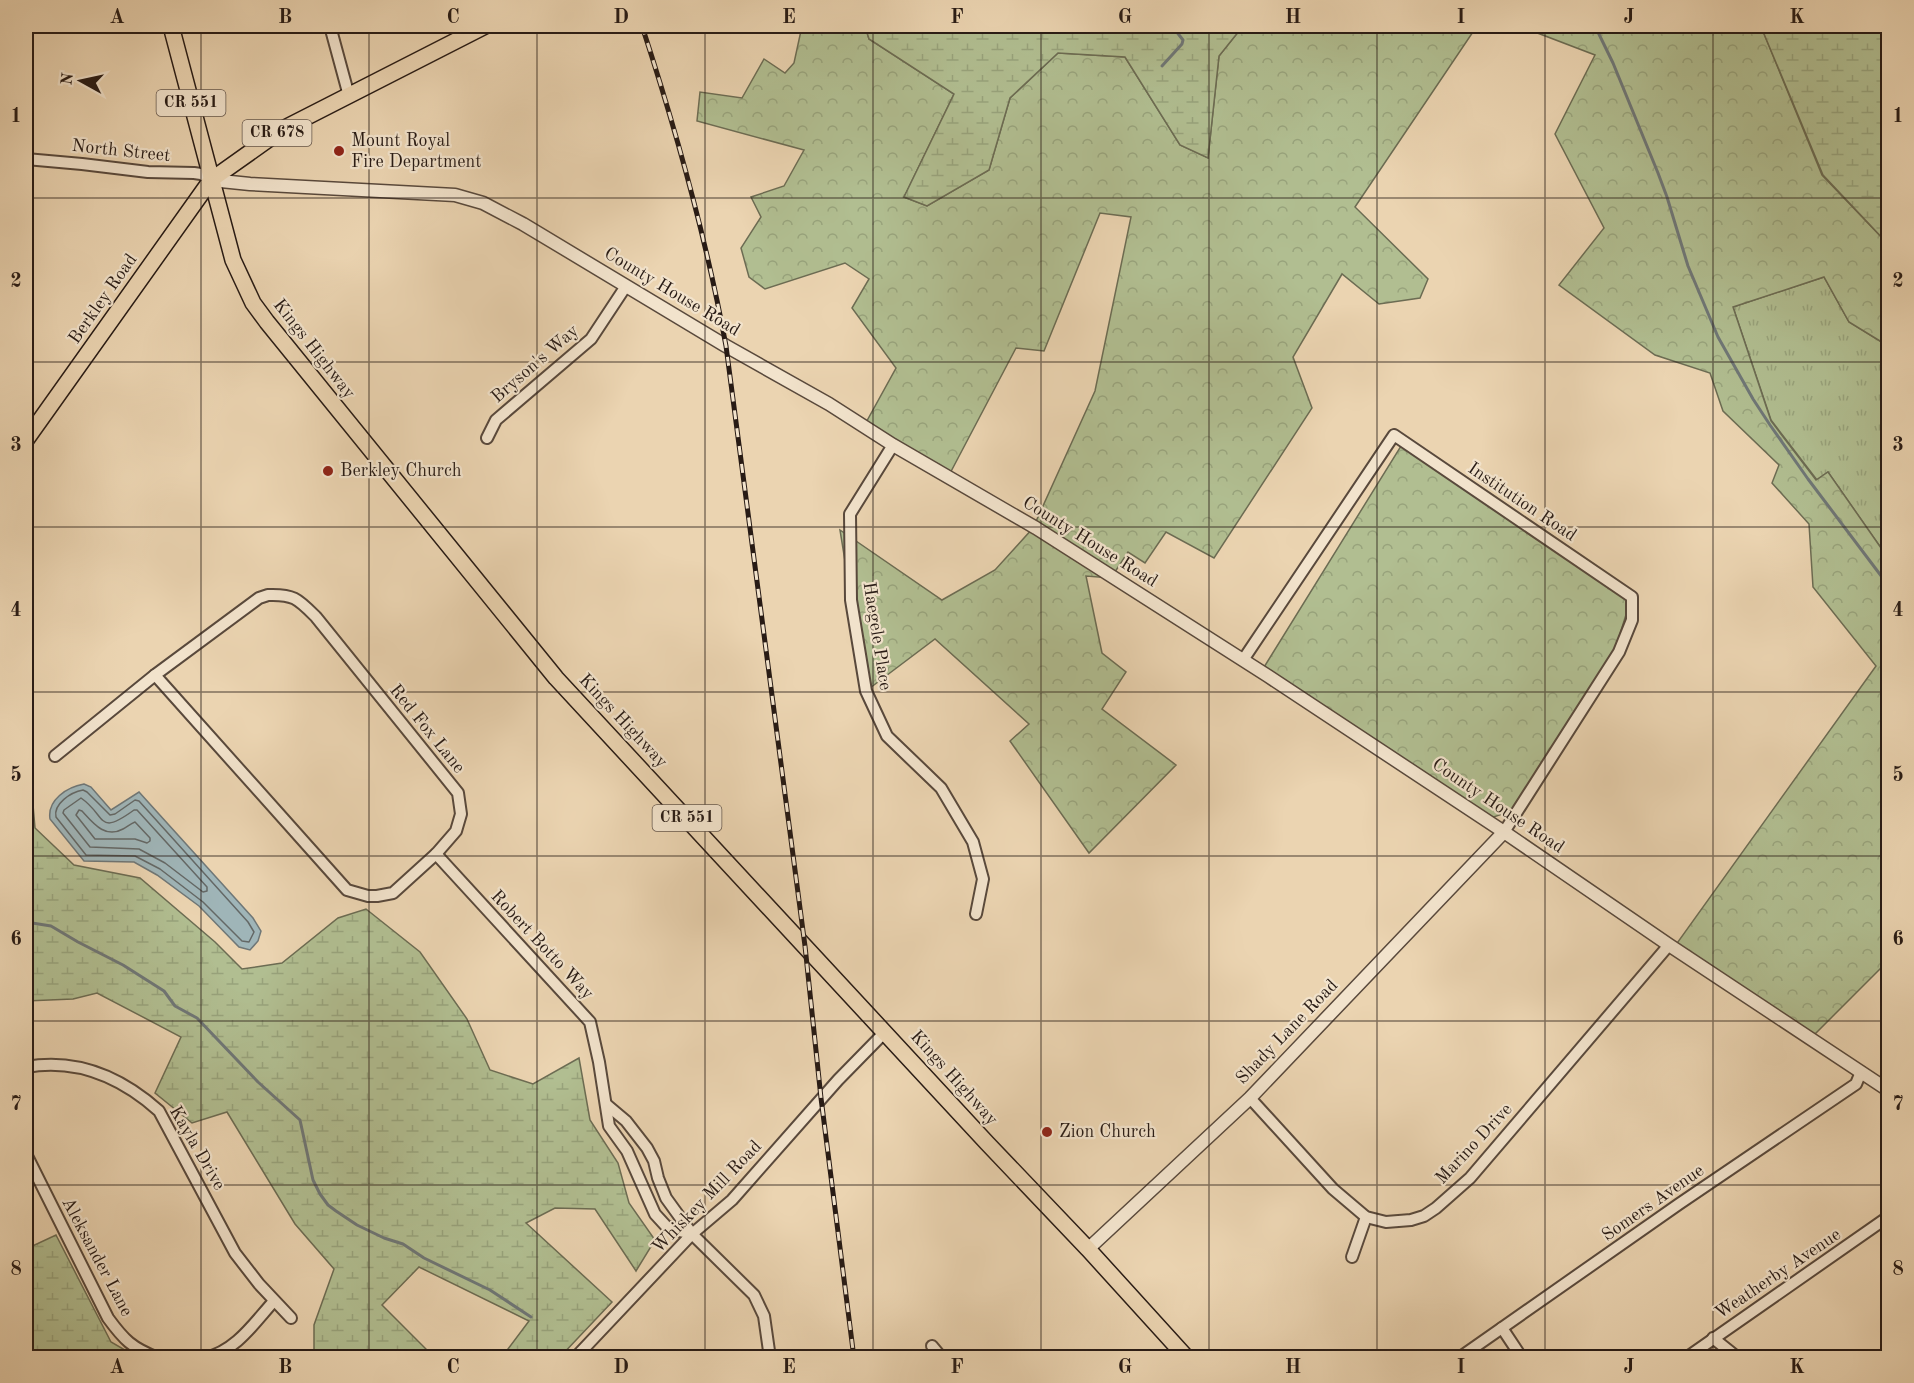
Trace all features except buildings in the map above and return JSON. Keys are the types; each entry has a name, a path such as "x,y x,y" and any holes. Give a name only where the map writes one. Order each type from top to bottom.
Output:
{"main road":[{"name":"Kings Highway","path":"171,26 211,180 238,272 253,303 267,322 556,678 1088,1249 1186,1358"},
{"name":"CR 678","path":"211,180 283,129 485,26"},
{"name":"Berkley Road","path":"26,440 211,180"}],"street":[{"path":"330,26 349,96"},
{"name":"North Street","path":"26,159 148,172 194,173 211,180"},
{"name":"County House Road","path":"211,180 444,194 483,203 523,224 726,346 829,404 893,446 1036,528 1243,660 1504,832 1888,1090"},
{"name":"Bryson's Way","path":"487,438 496,420 591,339 626,286"},
{"name":"Institution Road","path":"1243,660 1394,435 1632,597 1632,620 1619,652 1504,832"},
{"name":"Haegele Place","path":"893,446 850,514 851,600 866,691 887,736 941,788 973,842 983,879 976,914"},
{"name":"Red Fox Lane","path":"55,756 155,675 259,598 268,595 288,595 297,598 316,617 458,793 461,814 456,831 436,854 393,893 368,896 347,890 155,675"},
{"name":"Shady Lane Road","path":"1088,1249 1250,1098 1504,832"},
{"name":"Robert Botto Way","path":"436,854 590,1022 607,1105 609,1126 627,1151 655,1214 666,1226 692,1234"},
{"name":"Marino Drive","path":"1366,1217 1386,1222 1411,1220 1424,1216 1461,1186 1670,945"},
{"name":"Whiskey Mill Road","path":"575,1358 692,1234 732,1200 836,1082 885,1032"},
{"name":"Kayla Drive","path":"26,1067 65,1065 100,1073 126,1086 159,1111 235,1253 259,1284 291,1318"},
{"name":"Somers Avenue","path":"1459,1358 1856,1084 1861,1072"},
{"path":"1250,1098 1333,1189 1366,1217 1352,1257"},
{"path":"607,1105 626,1121 647,1148 654,1161 666,1198 692,1234 754,1295 764,1316 770,1358"},
{"name":"Aleksander Lane","path":"26,1154 108,1318 124,1339 158,1358"},
{"name":"Weatherby Avenue","path":"1686,1358 1888,1217"},
{"path":"205,1358 218,1355 239,1340 274,1300"},
{"path":"1502,1328 1522,1358"},
{"path":"1713,1338 1738,1358"},
{"path":"932,1346 942,1358"}],"green space":[{"path":"802,26 865,26 869,39 954,94 904,197 927,206 989,170 1010,98 1058,53 1125,57 1180,145 1208,158 1219,56 1243,26 1477,26 1355,207 1428,279 1420,298 1379,304 1342,274 1293,357 1312,408 1214,558 1166,532 1145,563 1128,552 1111,578 1086,576 1102,653 1126,672 1102,709 1176,765 1089,853 1010,741 1029,724 935,639 866,691 840,530 942,600 995,570 1033,528 1095,391 1131,217 1100,213 1044,351 1016,348 947,479 863,428 896,368 852,308 869,279 845,263 765,289 749,277 741,248 761,217 751,197 784,186 804,150 697,121 700,92 742,98 764,59 785,73 794,63"},
{"path":"865,26 1243,26 1219,56 1208,158 1180,145 1125,57 1058,53 1010,98 989,170 927,206 904,197 954,94 869,39"},
{"path":"1519,26 1756,26 1762,29 1822,175 1888,244 1888,343 1880,341 1849,322 1824,277 1733,307 1771,421 1816,480 1828,472 1888,558 1888,961 1811,1038 1675,946 1876,666 1813,587 1809,524 1772,483 1779,465 1723,411 1710,373 1655,355 1559,285 1604,228 1555,134 1595,55"},
{"path":"1756,26 1888,26 1888,244 1823,175 1762,29"},
{"path":"1824,277 1849,322 1880,341 1888,343 1888,558 1828,472 1817,480 1771,420 1733,307"},
{"path":"1401,446 1630,602 1614,653 1510,816 1505,813 1488,819 1261,672"},
{"path":"26,780 31,782 35,828 74,865 140,878 215,942 242,969 282,963 338,918 366,909 420,952 467,1019 490,1070 533,1084 579,1058 590,1120 618,1163 629,1203 655,1240 636,1271 595,1209 555,1208 526,1223 612,1302 560,1357 502,1357 529,1321 419,1267 382,1305 431,1354 429,1357 312,1357 314,1356 314,1325 334,1269 295,1224 227,1112 192,1123 155,1093 181,1037 97,993 73,999 26,1001"},
{"path":"56,1235 111,1342 137,1357 26,1357 26,1249"}],"water":[{"path":"84,784 91,787 111,810 139,792 253,918 261,931 258,941 250,950 239,947 199,906 157,875 134,862 84,861 50,819 50,812 55,800 65,791"}],"waterway":[{"path":"1162,66 1182,44 1183,40 1172,26"},
{"path":"1595,26 1613,63 1658,173 1688,266 1718,337 1770,425 1888,585"},
{"path":"26,922 51,926 123,965 164,991 175,1006 197,1018 258,1082 300,1120 313,1180 328,1205 357,1225 403,1244 424,1258 490,1290 531,1317"}],"railway":[{"path":"642,26 689,184 726,346 805,946 821,1098 854,1358"}],"place":[{"name":"Mount Royal Fire Department","path":"339,151"},
{"name":"Berkley Church","path":"328,471"},
{"name":"Zion Church","path":"1047,1132"}]}
